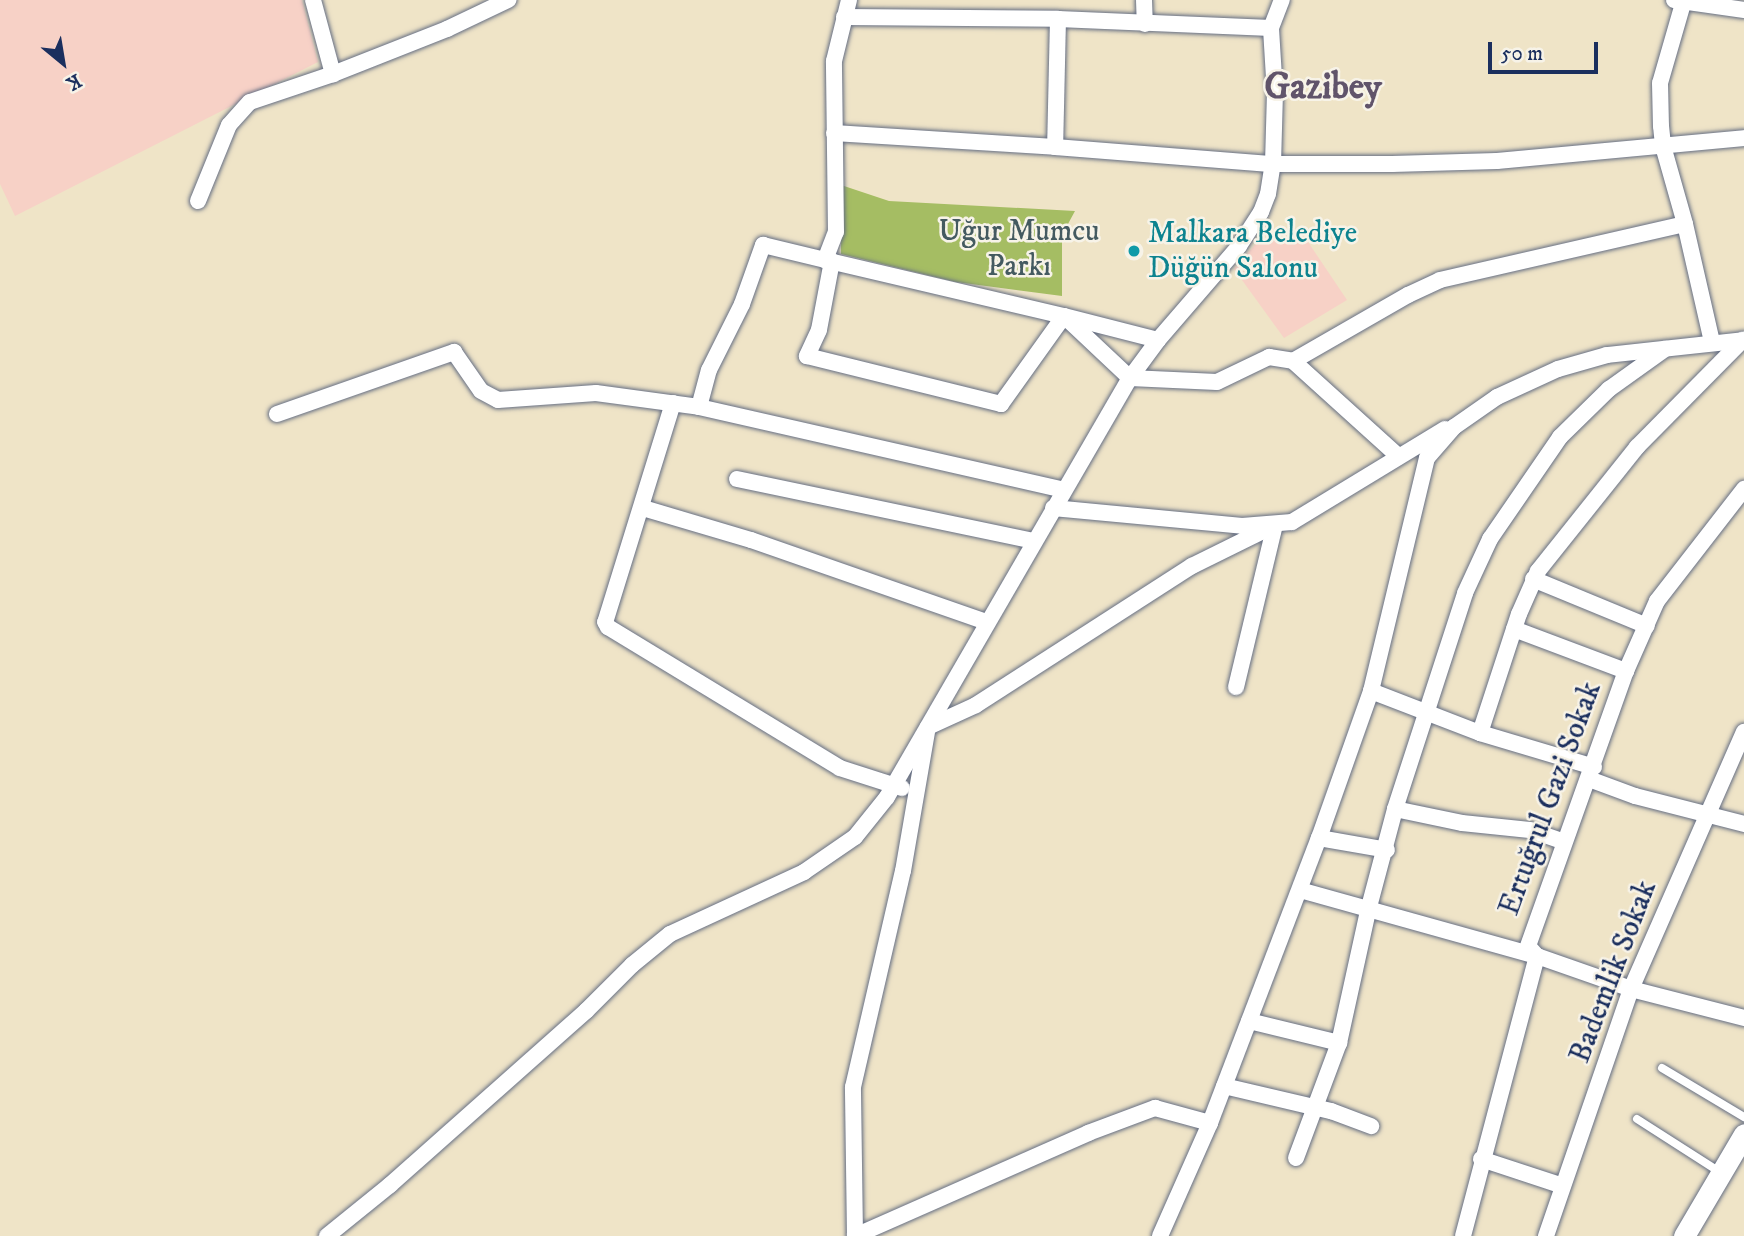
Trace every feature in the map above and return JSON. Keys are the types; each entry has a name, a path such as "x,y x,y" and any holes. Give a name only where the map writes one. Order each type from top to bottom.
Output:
{"street":[{"path":"313,0 332,74"},
{"path":"198,201 229,125 250,102 332,74 447,29 508,0"},
{"path":"849,0 834,61 836,233 828,260 818,330 807,356 1001,404 1064,316"},
{"path":"1144,0 1146,24"},
{"path":"327,1236 390,1185 586,1011 632,965 670,934 804,872 855,837 894,785 1033,541 1130,378 1158,340 1252,227 1268,194 1273,164 1275,94 1271,28 1282,0"},
{"path":"1712,342 1685,224 1663,146 1660,83 1681,1 1744,10"},
{"path":"845,17 1058,19 1271,28"},
{"path":"1055,147 1058,19"},
{"path":"834,133 1273,164 1497,161 1744,138"},
{"path":"1293,361 1408,295 1440,280 1685,224"},
{"path":"699,407 709,370 742,304 763,245 1158,340"},
{"path":"1064,316 1130,378 1217,382 1269,357 1293,361 1398,456"},
{"path":"1160,1236 1210,1123 1300,890 1371,691 1427,458 1454,427 1497,397 1558,369 1607,355 1744,340"},
{"path":"1480,733 1533,579 1637,447 1744,340"},
{"path":"1296,1158 1339,1043 1369,908 1387,850 1395,809 1465,593 1505,514 1572,422 1609,389 1667,348"},
{"path":"277,414 454,352 481,391 498,400 596,393 699,407 1063,490"},
{"path":"673,403 652,462 643,508 605,622 608,627 840,768 916,793"},
{"path":"928,727 976,705 1192,566 1275,525 1310,514 1398,456 1475,413"},
{"path":"737,479 1033,541"},
{"name":"Ertuğrul Gazi Sokak","path":"1463,1236 1481,1159 1537,956 1528,946 1626,671 1657,601 1744,489"},
{"path":"643,508 751,540 987,622"},
{"path":"1053,508 1242,526 1275,525"},
{"path":"1236,687 1275,525"},
{"path":"1533,579 1647,626"},
{"path":"1514,629 1626,671"},
{"path":"1371,691 1591,773 1635,796 1744,824"},
{"path":"928,727 903,871 853,1087 855,1236 1088,1133 1155,1108 1210,1123"},
{"name":"Bademlik Sokak","path":"1546,1236 1631,989 1744,732"},
{"path":"1395,809 1462,823 1530,830 1564,842"},
{"path":"1319,838 1387,850"},
{"path":"1300,890 1537,956 1631,989 1744,1018"},
{"path":"1249,1021 1339,1043"},
{"path":"1224,1086 1314,1108 1371,1126"},
{"path":"1684,1236 1744,1134"},
{"path":"1697,1236 1744,1151"},
{"path":"1481,1159 1563,1186"}],"lane":[{"path":"1662,1068 1744,1117"},
{"path":"1637,1119 1722,1173"}],"shaded area":[{"path":"0,0 302,0 318,62 15,216 0,184"},
{"path":"1304,236 1347,300 1284,338 1234,269 1259,240"}],"green space":[{"name":"Uğur Mumcu Parkı","path":"841,185 889,201 1075,211 1062,235 1062,296 956,282 841,254"}],"place":[{"name":"Malkara Belediye Düğün Salonu","path":"1134,251"}],"district":[{"name":"Gazibey","path":"1323,88"}]}
